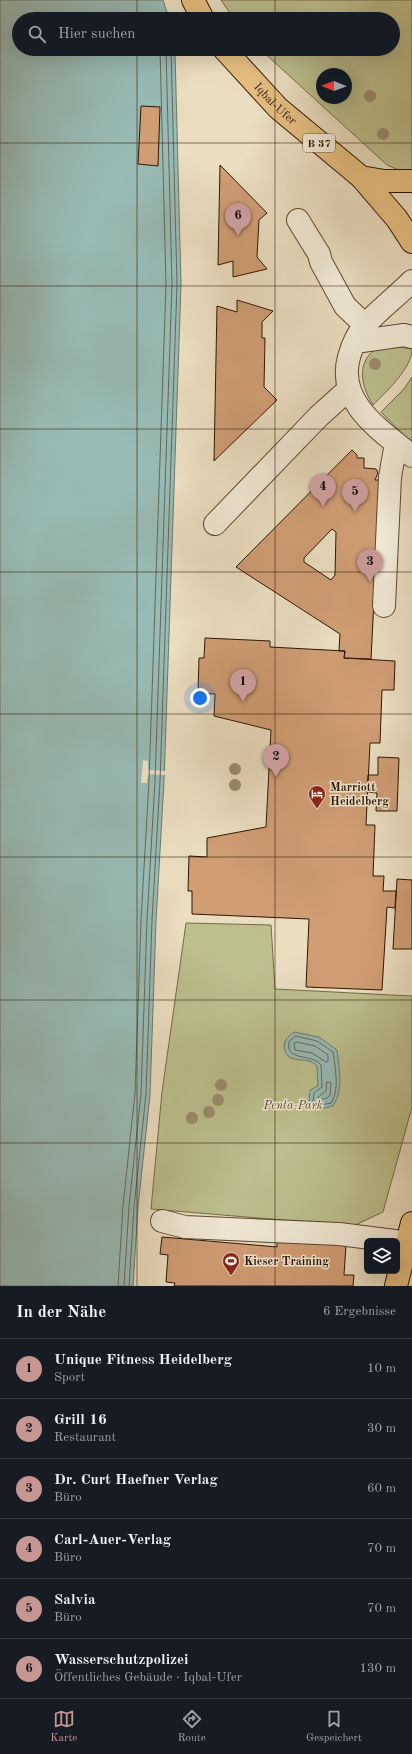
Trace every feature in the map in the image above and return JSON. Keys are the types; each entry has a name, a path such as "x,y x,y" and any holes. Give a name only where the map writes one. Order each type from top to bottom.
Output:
{"main road":[{"path":"193,0 199,12"},
{"name":"Iqbal-Ufer","path":"230,56 278,108 361,177 397,219 412,242"},
{"path":"361,177 412,181"},
{"path":"396,1285 403,1237"}],"lane":[{"path":"298,220 319,254 321,262 360,334"},
{"path":"384,606 390,478 404,449 366,418 355,402 349,389 347,365 360,334 412,281"},
{"path":"360,334 404,335 412,337"},
{"path":"215,524 319,416 349,389"},
{"path":"162,1221 185,1227 403,1237"}],"green space":[{"path":"221,0 412,0 412,170 399,170 387,165 320,104 352,104 352,68 316,68 316,100 268,56 400,56 400,12 229,12"},
{"path":"397,344 398,347 412,349 408,364 403,372 373,405 363,382 363,366 371,352 381,346"},
{"path":"412,377 412,444 381,412 404,389"},
{"name":"Penta-Park","path":"186,923 271,925 275,989 412,996 412,1107 383,1212 353,1226 151,1209 162,1092"}],"water":[{"path":"0,0 163,0 167,12 12,12 12,56 175,56 181,284 164,781 156,921 150,1095 138,1207 133,1286 0,1286"},
{"path":"294,1032 319,1037 337,1050 340,1086 339,1093 333,1106 320,1109 312,1108 309,1102 310,1090 318,1086 317,1066 309,1061 291,1058 286,1054 284,1044"}],"pier":[{"path":"143,760 148,761 148,770 166,771 166,775 148,774 147,783 141,783"}],"building":[{"path":"141,106 160,107 158,166 138,164"},
{"path":"220,165 267,213 259,220 257,257 267,269 233,277 233,261 218,265"},
{"path":"237,300 273,311 262,322 262,338 265,338 264,387 277,400 214,461 217,306 237,312"},
{"path":"352,450 357,455 357,458 364,458 364,468 376,469 378,473 375,480 380,480 371,659 344,658 345,651 339,651 340,634 236,567","holes":["332,529 336,532 335,575 331,580 304,562 304,558"]},
{"name":"Marriott Heidelberg","path":"205,638 270,641 270,647 345,651 344,658 395,661 394,690 382,690 380,743 370,743 366,825 375,825 373,876 384,876 383,891 396,891 395,908 387,907 382,990 306,987 309,919 192,914 192,891 188,891 189,856 207,857 207,838 266,827 271,730 214,716 215,694 198,693 199,658 204,658"},
{"path":"378,757 399,758 397,811 376,811 377,793 367,792 368,775 378,775"},
{"path":"397,879 412,880 412,949 393,949"},
{"path":"162,1237 277,1247 277,1239 346,1245 344,1275 354,1275 353,1286 174,1286 175,1283 166,1282 168,1255 160,1254"}],"place":[{"name":"Wasserschutzpolizei","path":"238,236"},
{"name":"Carl-Auer-Verlag","path":"323,507"},
{"name":"Salvia","path":"355,512"},
{"name":"Dr. Curt Haefner Verlag","path":"370,582"},
{"name":"Unique Fitness Heidelberg","path":"243,702"},
{"name":"Grill 16","path":"276,777"},
{"name":"Marriott Heidelberg","path":"317,809"},
{"name":"Kieser Training","path":"231,1276"}]}
